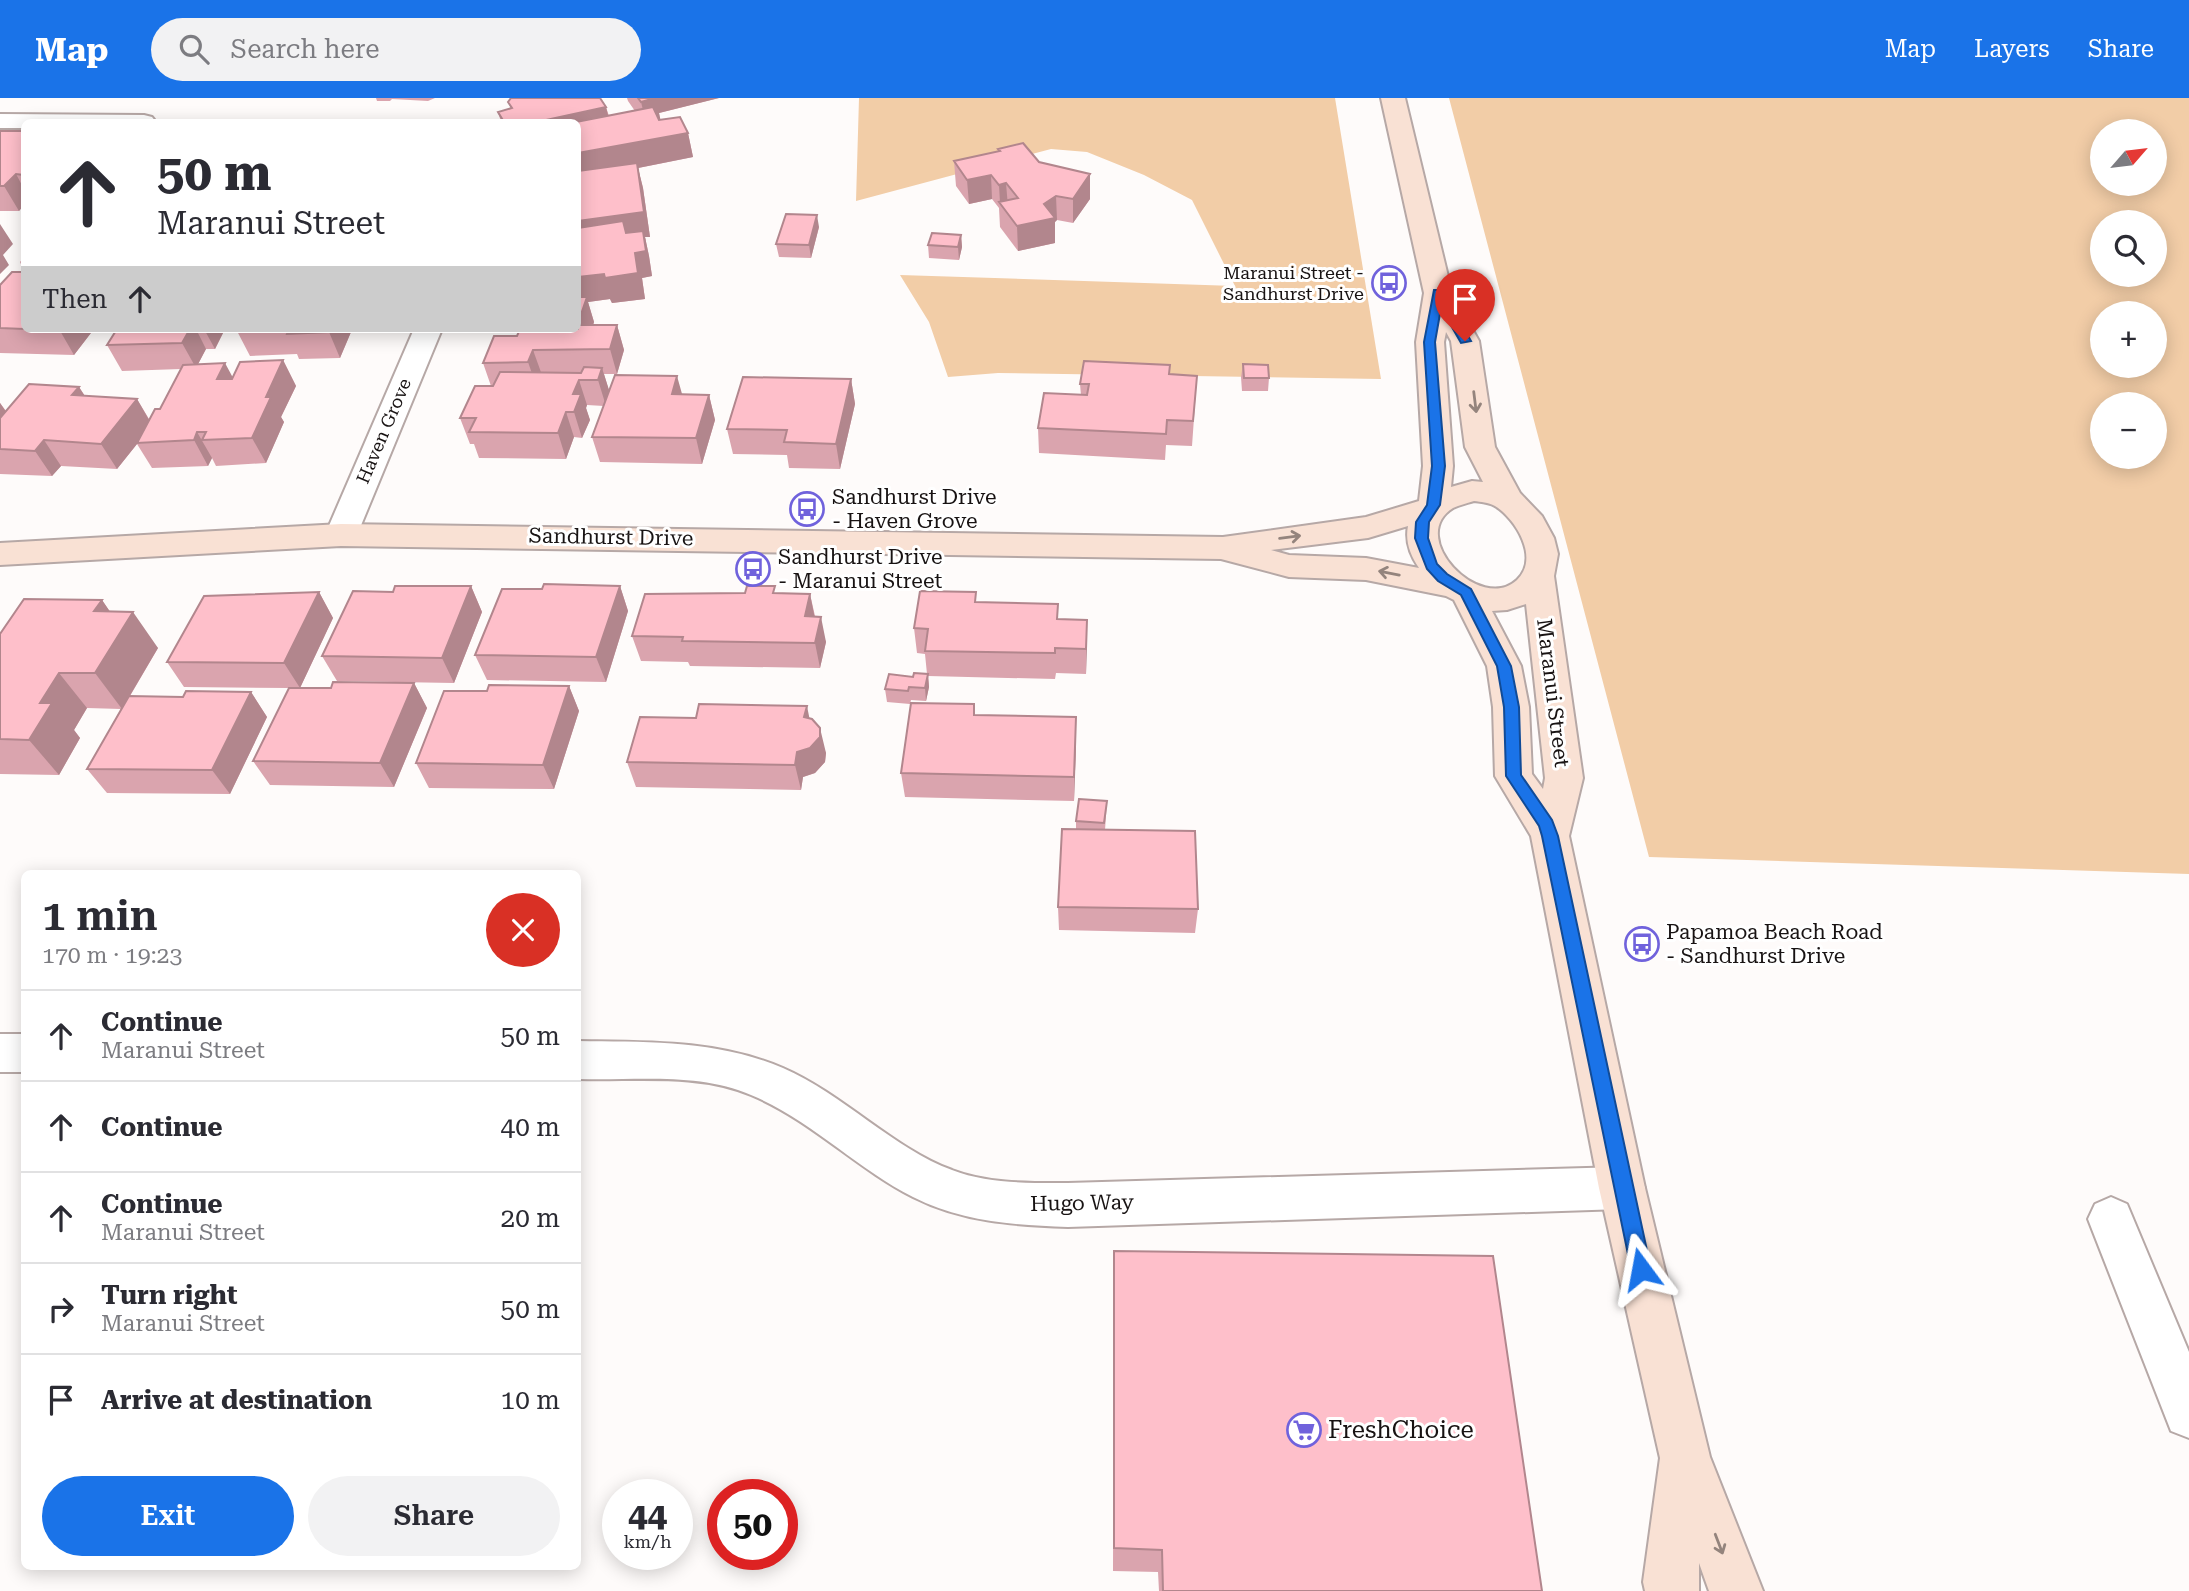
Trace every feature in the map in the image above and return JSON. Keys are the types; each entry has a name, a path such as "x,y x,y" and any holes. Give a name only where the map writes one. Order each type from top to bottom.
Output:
{"main road":[{"path":"1392,98 1438,293 1465,341 1480,447 1507,499 1531,523 1538,537 1542,564 1539,578 1527,593 1503,600 1478,597 1461,590 1431,565 1421,538 1423,522 1432,507 1444,498 1472,491 1488,492 1507,499"},
{"path":"1432,507 1438,466 1430,342 1438,293"},
{"name":"Sandhurst Drive","path":"0,554 341,535 1223,548 1368,527 1432,507"},
{"name":"Sandhurst Drive","path":"1223,548 1289,566 1366,569 1461,590"},
{"name":"Maranui Street","path":"1539,578 1564,778 1550,836"},
{"name":"Maranui Street","path":"1461,590 1504,666 1511,707 1514,776 1546,824 1550,836"},
{"path":"1550,836 1622,1188 1685,1457 1736,1591"},
{"path":"1672,1591 1670,1581 1685,1457"}],"street":[{"path":"0,121 21,121"},
{"name":"Haven Grove","path":"341,535 426,333"},
{"path":"0,1053 21,1053"},
{"name":"Hugo Way","path":"581,1060 678,1062 722,1067 767,1081 810,1105 929,1183 974,1198 1024,1204 1068,1205 1537,1193 1622,1188"},
{"path":"2111,1219 2189,1413"}],"shaded area":[{"path":"859,98 1335,98 1381,379 998,373 948,377 929,322 900,275 1235,286 1192,200 1144,175 1087,152 1051,149 856,201"},
{"path":"1449,98 2189,98 2189,874 1649,857"}],"building":[{"path":"511,98 600,98 606,107 551,119 502,119 498,112 512,108 508,102"},
{"path":"638,98 655,98 641,102"},
{"path":"653,107 659,120 680,117 688,133 581,152 581,121"},
{"path":"0,131 21,131 21,175 16,174 4,186 0,186"},
{"path":"1023,143 1039,162 1090,174 1073,199 1056,196 1044,204 1055,218 1017,226 999,202 1018,198 1006,183 999,185 991,175 967,180 954,161"},
{"path":"637,163 644,212 581,221 581,171"},
{"path":"786,214 817,215 809,245 776,244"},
{"path":"623,221 626,233 643,231 646,251 635,253 638,273 605,278 604,274 581,277 581,228"},
{"path":"932,233 961,235 958,247 928,245"},
{"path":"12,272 21,272 21,329 0,328 0,285"},
{"path":"581,297 587,297 581,314"},
{"path":"581,325 617,325 610,349 533,350 528,362 483,363 494,336 517,336 518,333 581,333"},
{"path":"114,333 188,333 182,343 107,345"},
{"path":"283,360 266,397 271,397 252,438 202,440 206,432 197,432 194,440 137,443 155,409 160,409 183,365 225,363 217,379 232,379 240,362"},
{"path":"1084,361 1170,365 1169,374 1197,376 1193,421 1167,420 1166,434 1038,428 1044,393 1087,395 1089,384 1080,384"},
{"path":"1243,364 1268,365 1269,378 1244,378"},
{"path":"584,367 602,368 598,380 579,380 573,394 581,394 574,412 566,412 558,433 469,432 476,418 460,418 475,386 493,386 500,372 581,373"},
{"path":"615,375 677,376 672,394 709,395 696,438 592,437"},
{"path":"743,377 851,379 836,444 784,442 787,430 727,429"},
{"path":"29,384 79,387 72,395 137,399 101,444 44,440 35,451 0,449 0,418"},
{"path":"544,584 620,586 596,657 475,655 502,589 542,589"},
{"path":"395,586 471,586 442,658 322,656 353,591 393,592"},
{"path":"747,586 775,586 773,593 810,594 805,616 821,617 815,643 682,641 683,637 632,636 645,594 745,593"},
{"path":"920,591 976,592 975,602 1058,604 1057,619 1087,620 1086,649 1055,648 1055,653 925,651 928,629 914,628"},
{"path":"319,592 284,663 167,662 204,596"},
{"path":"24,599 102,600 94,611 133,612 95,673 59,673 40,703 52,703 29,740 0,739 0,634"},
{"path":"914,673 928,674 925,688 909,687 908,691 885,689 889,674 913,677"},
{"path":"333,682 414,683 380,763 253,761 289,688 331,688"},
{"path":"489,685 569,686 543,765 416,763 444,691 487,691"},
{"path":"186,691 251,692 212,770 87,769 129,696 183,697"},
{"path":"911,703 974,704 974,715 1076,717 1074,777 901,773"},
{"path":"699,704 807,706 804,717 812,719 820,728 820,737 810,748 797,752 795,765 627,762 640,717 696,718"},
{"path":"1079,799 1107,801 1104,823 1076,821"},
{"path":"1062,829 1195,831 1198,909 1058,907"},
{"name":"FreshChoice","path":"1114,1251 1493,1256 1542,1591 1163,1591 1162,1550 1114,1548"}],"place":[{"name":"Maranui Street - Sandhurst Drive","path":"1389,283"},
{"name":"Sandhurst Drive - Haven Grove","path":"807,509"},
{"name":"Sandhurst Drive - Maranui Street","path":"753,569"},
{"name":"Papamoa Beach Road - Sandhurst Drive","path":"1642,944"},
{"name":"FreshChoice","path":"1304,1430"}],"route":[{"path":"1465,341 1438,293 1430,342 1438,466 1434,505 1423,522 1421,538 1431,565 1443,578 1466,592 1504,666 1511,707 1514,776 1546,824 1550,836 1641,1269"}]}
